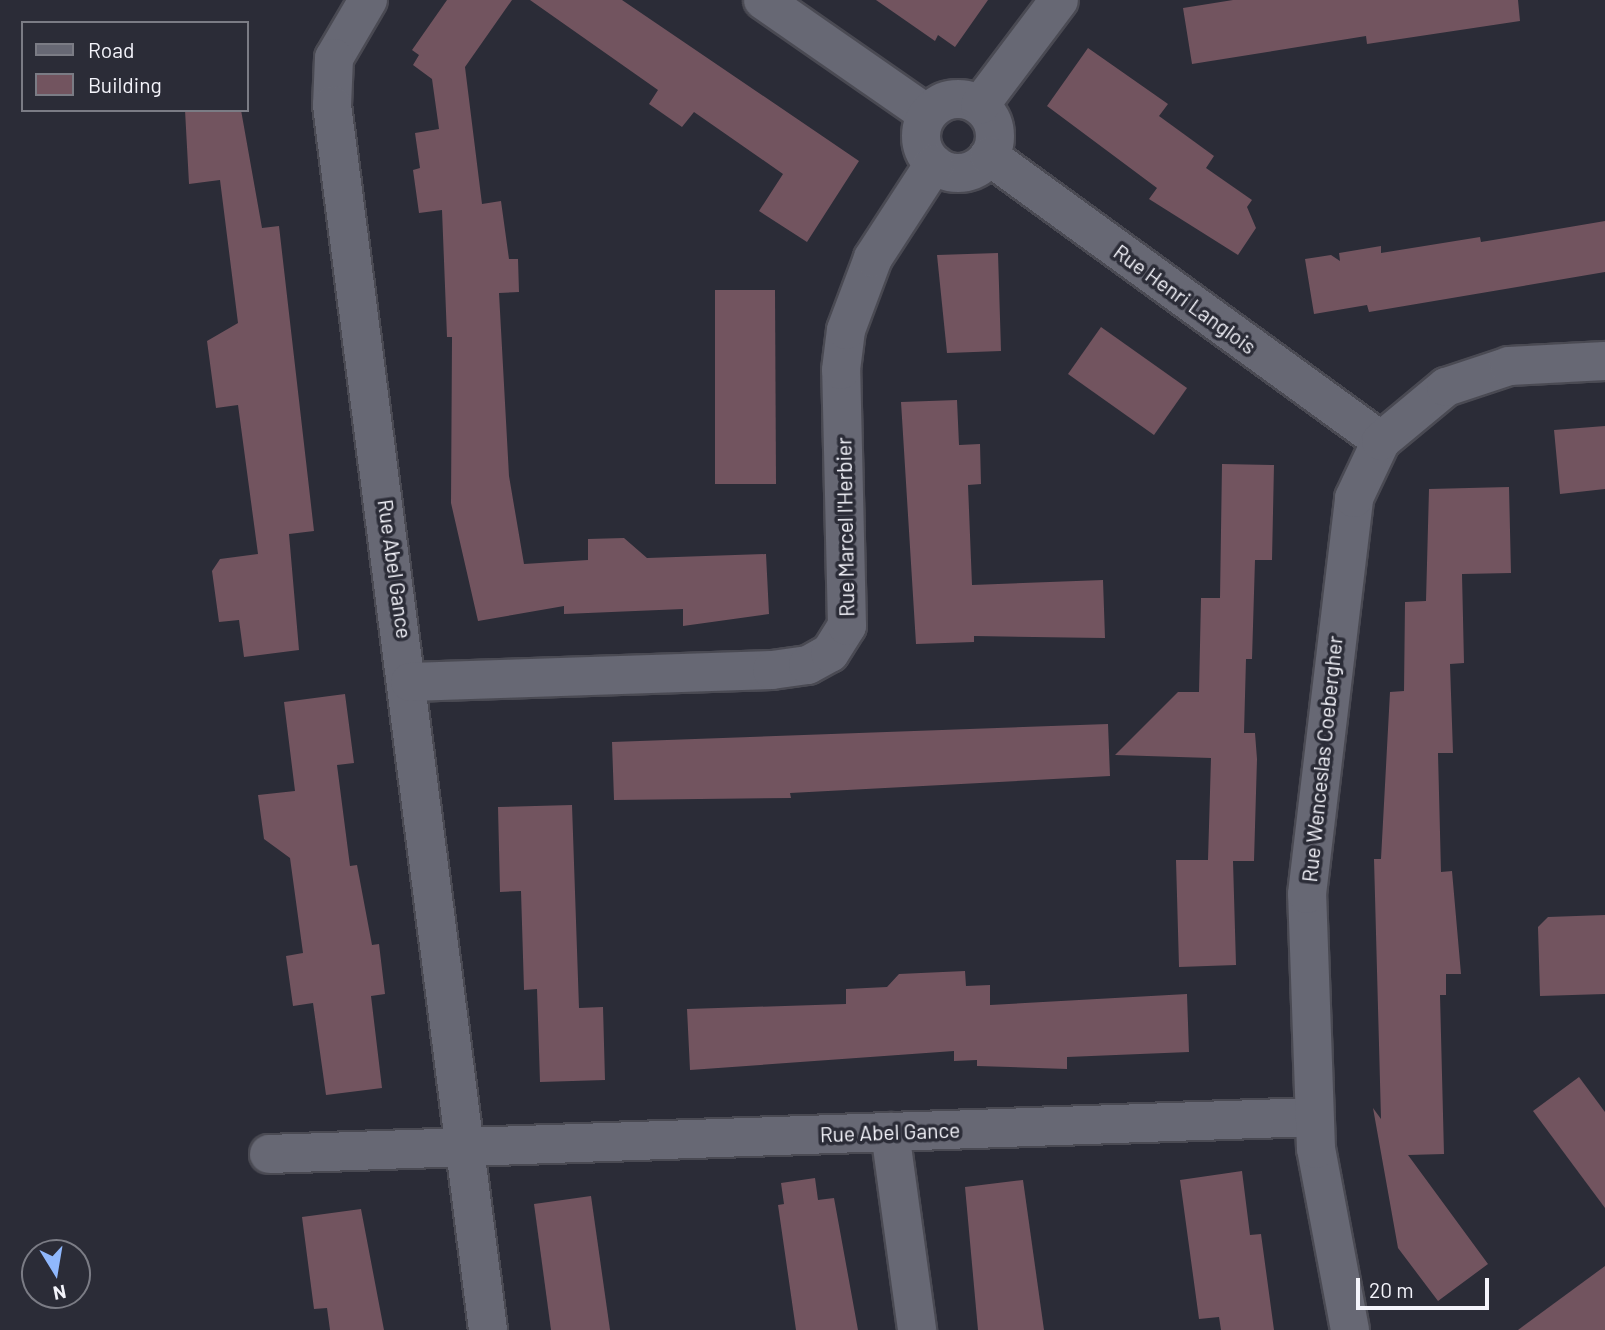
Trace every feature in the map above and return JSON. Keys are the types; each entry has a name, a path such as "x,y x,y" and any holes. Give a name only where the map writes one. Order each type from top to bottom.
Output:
{"street":[{"name":"Rue Abel Gance","path":"369,0 334,58 332,104 410,682 468,1147"},
{"path":"763,0 927,114"},
{"path":"979,105 1059,0"},
{"path":"948,100 979,105 995,129 989,156 963,173 934,164 921,141 927,114 948,100"},
{"name":"Rue Henri Langlois","path":"989,156 1381,441"},
{"name":"Rue Marcel l'Herbier","path":"410,682 772,670 808,665 830,653 847,626 841,370 846,330 873,258 934,164"},
{"name":"Rue Wenceslas Coebergher","path":"1350,1330 1313,1117 1311,827 1351,514 1364,468 1381,441 1419,404 1476,374 1605,361"},
{"name":"Rue Abel Gance","path":"269,1154 1313,1117"},
{"path":"890,1132 917,1330"},
{"path":"468,1147 488,1330"}],"building":[{"path":"447,0 512,0 465,67 482,204 501,201 509,259 518,259 519,292 499,293 509,476 524,564 588,560 588,539 624,538 647,558 766,554 769,614 683,626 683,609 564,614 564,606 478,621 451,503 452,337 447,337 442,210 419,213 413,170 420,168 415,133 439,129 432,79 413,65 419,55 412,50"},
{"path":"530,0 622,0 859,161 807,242 759,211 783,174 694,112 682,127 649,104 658,90"},
{"path":"876,0 988,0 955,47 938,35 935,41"},
{"path":"1233,0 1518,0 1520,21 1367,44 1366,36 1192,64 1183,8"},
{"path":"1088,48 1168,104 1159,116 1214,156 1206,168 1252,200 1247,207 1256,228 1238,255 1149,199 1157,188 1047,106"},
{"path":"185,112 241,112 262,228 279,226 314,531 289,534 299,650 244,657 239,620 219,622 212,571 220,559 258,554 238,405 216,408 207,341 238,323 220,180 189,184"},
{"path":"1605,221 1605,272 1369,312 1367,305 1314,314 1305,259 1331,255 1340,261 1339,253 1381,246 1381,253 1480,237 1481,242"},
{"path":"998,253 1001,351 947,353 937,255"},
{"path":"715,290 775,290 776,484 715,484"},
{"path":"1101,327 1187,388 1154,435 1068,374"},
{"path":"957,400 959,445 980,444 981,484 968,485 972,585 1103,580 1105,638 974,636 974,642 916,644 901,402"},
{"path":"1605,426 1605,489 1560,494 1554,430"},
{"path":"1222,464 1274,465 1272,560 1255,560 1252,659 1246,659 1244,733 1255,733 1257,759 1254,861 1233,861 1236,965 1179,967 1176,860 1208,860 1211,758 1115,755 1178,692 1199,692 1201,598 1220,598"},
{"path":"1509,487 1511,573 1462,574 1464,663 1450,664 1453,753 1438,753 1441,872 1452,871 1461,974 1446,974 1446,995 1440,995 1444,1154 1408,1155 1488,1264 1438,1301 1398,1248 1373,1108 1381,1119 1374,859 1381,859 1390,692 1404,691 1405,602 1426,601 1429,489"},
{"path":"345,694 354,763 337,765 350,866 357,865 372,945 379,944 385,994 371,996 382,1088 326,1095 313,1003 293,1006 286,956 303,953 290,858 264,839 258,795 295,791 284,702"},
{"path":"1108,724 1110,776 790,793 791,798 614,800 612,742"},
{"path":"572,805 579,1008 603,1007 605,1080 540,1082 537,989 524,990 521,891 500,892 498,807"},
{"path":"1605,915 1605,994 1540,996 1538,927 1548,917"},
{"path":"965,971 966,986 990,985 990,1005 1187,994 1189,1052 1067,1057 1067,1069 977,1066 977,1060 954,1061 954,1051 690,1070 687,1009 846,1004 846,989 887,987 899,974"},
{"path":"1579,1077 1605,1112 1605,1208 1533,1111"},
{"path":"1242,1171 1250,1235 1261,1234 1274,1330 1221,1330 1219,1317 1199,1319 1180,1180"},
{"path":"815,1178 818,1200 834,1198 858,1330 796,1330 778,1205 784,1204 781,1183"},
{"path":"1023,1180 1044,1330 978,1330 965,1187"},
{"path":"591,1196 610,1330 551,1330 534,1204"},
{"path":"361,1209 384,1330 330,1330 327,1308 314,1309 302,1217"},
{"path":"1605,1266 1605,1330 1518,1330"}]}
